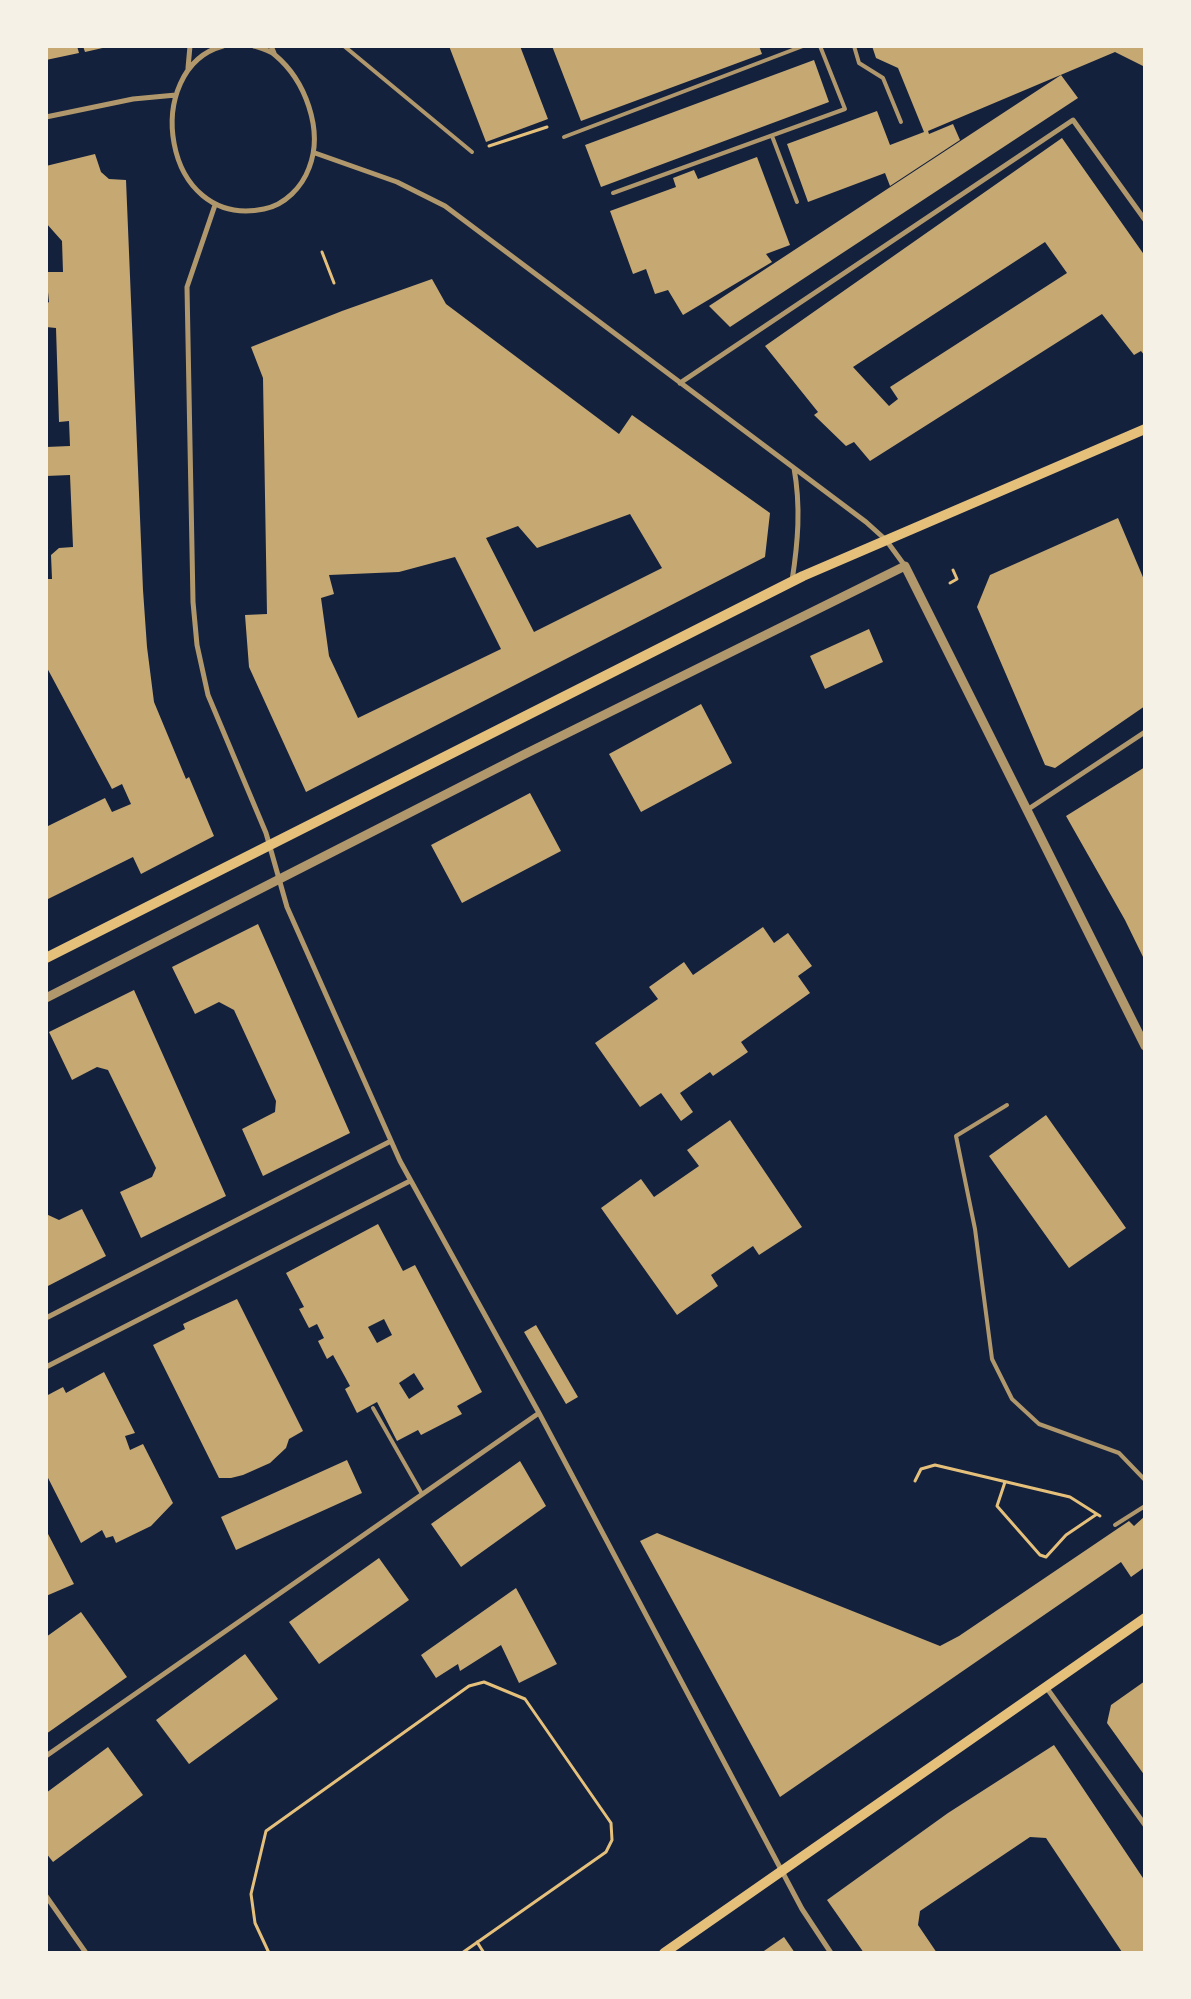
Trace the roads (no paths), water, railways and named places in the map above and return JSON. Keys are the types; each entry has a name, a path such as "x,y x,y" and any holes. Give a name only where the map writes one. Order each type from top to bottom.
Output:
{"main road":[{"path":"46,958 792,581 1145,429"},
{"path":"664,1953 1145,1618"}],"street":[{"path":"188,70 190,46"},
{"path":"223,46 197,58 188,70 176,94 174,140 179,161 194,190 215,205 241,212 268,208 279,203 299,188 315,153 315,136 311,111 294,78 274,54 271,46"},
{"path":"254,46 274,54"},
{"path":"46,117 133,99 176,94"},
{"path":"680,383 1073,120 1145,220"},
{"path":"315,153 388,179 445,206 886,540 905,566 1145,1046"},
{"path":"215,205 187,287 194,622 200,663 208,695 260,818 287,907 410,1181 539,1413 808,1920 831,1953"},
{"path":"792,581 799,518 798,494 793,468"},
{"path":"46,998 277,879 779,626 905,566"},
{"path":"1027,810 1145,732"},
{"path":"46,1318 391,1140"},
{"path":"46,1367 410,1181"},
{"path":"46,1756 539,1413"},
{"path":"1045,1686 1145,1825"},
{"path":"46,1896 86,1953"}],"lane":[{"path":"344,46 472,152"},
{"path":"564,137 803,46"},
{"path":"613,194 845,109 820,46"},
{"path":"854,46 859,63 883,78 901,122"},
{"path":"772,136 797,202"},
{"path":"1007,1105 956,1136 960,1164 975,1229 992,1359 1012,1398 1039,1424 1119,1453 1145,1480"},
{"path":"374,1408 422,1494"},
{"path":"1115,1525 1145,1506"}]}
